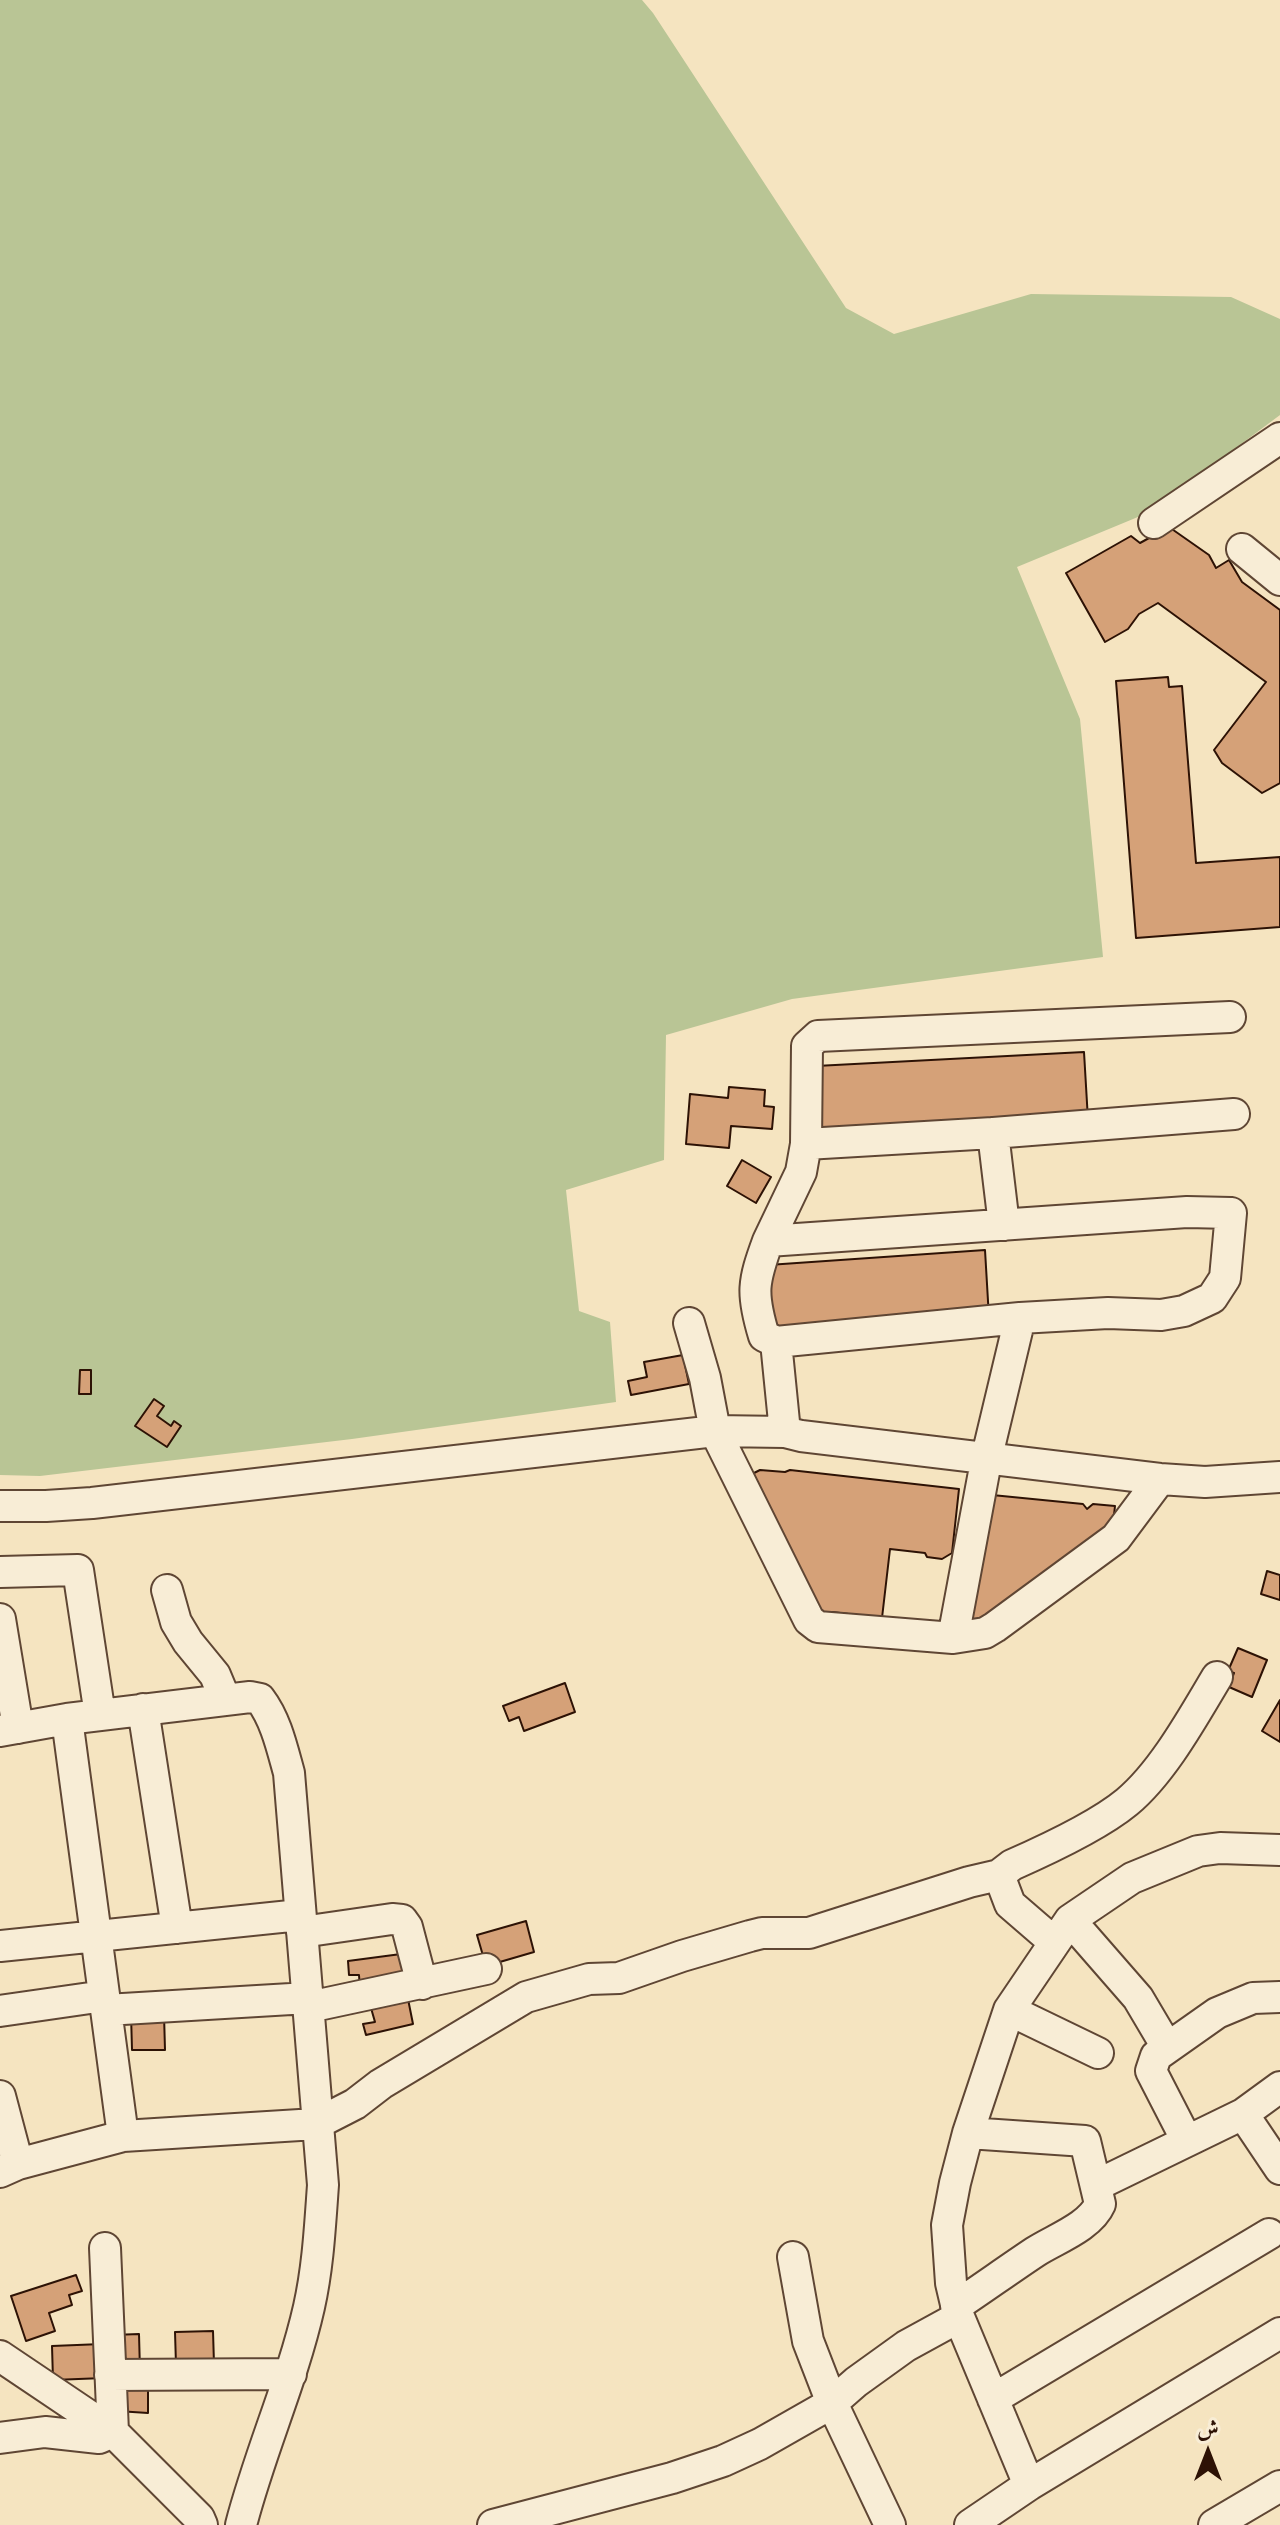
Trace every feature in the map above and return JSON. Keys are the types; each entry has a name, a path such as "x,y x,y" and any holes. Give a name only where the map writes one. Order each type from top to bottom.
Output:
{"street":[{"path":"1154,523 1280,438"},
{"path":"1242,549 1280,580"},
{"path":"768,1241 1187,1212 1231,1213 1225,1278 1212,1298 1184,1311 1161,1315 1108,1313 1020,1318 776,1342 764,1336 756,1312 754,1279 768,1241 801,1172 806,1144 807,1046 818,1036 1230,1017"},
{"path":"806,1144 1234,1114"},
{"path":"993,1133 1004,1225"},
{"path":"953,1638 987,1456 1020,1318"},
{"path":"689,1323 705,1378 715,1431 809,1620 818,1627 953,1638 985,1633 1116,1538 1160,1479"},
{"path":"776,1342 785,1432"},
{"path":"0,1506 92,1503 715,1431 785,1432 1160,1479 1245,1481 1280,1477"},
{"path":"0,1572 78,1570 100,1715"},
{"path":"167,1590 176,1622 215,1675 225,1699"},
{"path":"0,1619 9,1729 250,1697 260,1699 275,1730 289,1773 323,2185 319,2251 309,2307 291,2374 241,2525"},
{"path":"0,2096 9,2168 123,2136 316,2124 355,2104 381,2084 526,1997 589,1979 619,1978 762,1933 809,1933 999,1875 1128,1801 1175,1747 1217,1677"},
{"path":"143,1709 177,1928"},
{"path":"67,1719 123,2136"},
{"path":"1029,2485 958,2312 951,2283 947,2225 968,2133 1009,2010 1062,1931 1132,1878 1178,1857 1220,1848 1280,1850"},
{"path":"999,1875 1010,1904 1062,1931 1138,1998 1167,2047"},
{"path":"0,1946 177,1928 392,1919 402,1920 407,1927 422,1984"},
{"path":"0,2011 105,2003 309,2002 422,1984 486,1969"},
{"path":"1187,2141 1151,2071 1156,2056 1230,2006 1253,1998 1280,1997"},
{"path":"1009,2010 1098,2053"},
{"path":"1097,2185 1243,2114 1280,2087"},
{"path":"1243,2114 1280,2169"},
{"path":"493,2525 689,2474 760,2444 832,2403 856,2382 958,2312 1037,2251 1081,2225 1099,2207 1097,2185 1085,2141 968,2133"},
{"path":"993,2399 1269,2234"},
{"path":"105,2248 113,2432"},
{"path":"793,2257 808,2341 832,2403 890,2525"},
{"path":"970,2525 1029,2485 1280,2333"},
{"path":"0,2356 113,2432 199,2518 202,2525"},
{"path":"110,2375 291,2374"},
{"path":"0,2438 45,2432 99,2438 113,2432"},
{"path":"1214,2525 1280,2486"}],"green space":[{"path":"0,0 642,0 846,308 894,334 1031,294 1231,297 1280,319 1280,415 1150,512 1017,567 1080,719 1103,957 792,999 666,1035 664,1160 566,1190 579,1311 610,1322 616,1402 352,1439 40,1476 0,1475"}],"building":[{"path":"1169,527 1209,555 1216,568 1229,560 1242,582 1280,610 1280,783 1262,793 1222,763 1214,750 1266,682 1158,603 1139,614 1128,629 1105,642 1066,573 1131,536 1140,543"},
{"path":"1168,677 1169,687 1182,686 1196,863 1280,857 1280,927 1136,938 1116,681"},
{"path":"1084,1052 1088,1120 819,1133 816,1066"},
{"path":"729,1087 765,1090 764,1106 774,1107 772,1129 731,1126 729,1148 686,1144 690,1094 728,1098"},
{"path":"742,1160 771,1177 756,1203 727,1186"},
{"path":"985,1250 989,1318 772,1332 768,1265"},
{"path":"683,1355 689,1384 631,1395 628,1381 647,1377 644,1362"},
{"path":"80,1370 91,1370 91,1394 79,1394"},
{"path":"154,1399 164,1406 157,1416 171,1426 174,1421 181,1426 167,1447 135,1426"},
{"path":"760,1470 790,1470 959,1489 952,1553 942,1559 927,1557 925,1553 890,1549 882,1618 832,1612 820,1619 742,1479"},
{"path":"982,1494 1083,1504 1087,1509 1093,1504 1115,1506 1113,1524 986,1627 970,1623"},
{"path":"1267,1571 1280,1575 1280,1600 1261,1594"},
{"path":"1238,1648 1267,1660 1252,1697 1229,1687 1234,1673 1228,1671"},
{"path":"565,1683 575,1712 524,1731 519,1717 509,1721 503,1706"},
{"path":"1280,1700 1280,1742 1262,1731"},
{"path":"526,1921 534,1952 486,1966 477,1935"},
{"path":"401,1954 404,1984 360,1989 359,1975 349,1975 348,1961"},
{"path":"408,1999 413,2024 366,2035 363,2024 375,2022 371,2008"},
{"path":"131,2014 164,2014 165,2050 132,2050"},
{"path":"76,2275 82,2291 69,2295 72,2305 49,2313 55,2331 26,2341 11,2296"},
{"path":"213,2331 214,2364 176,2365 175,2332"},
{"path":"139,2334 140,2371 114,2372 113,2335"},
{"path":"102,2344 104,2378 53,2380 52,2346"},
{"path":"117,2383 148,2385 148,2413 117,2411"}]}
